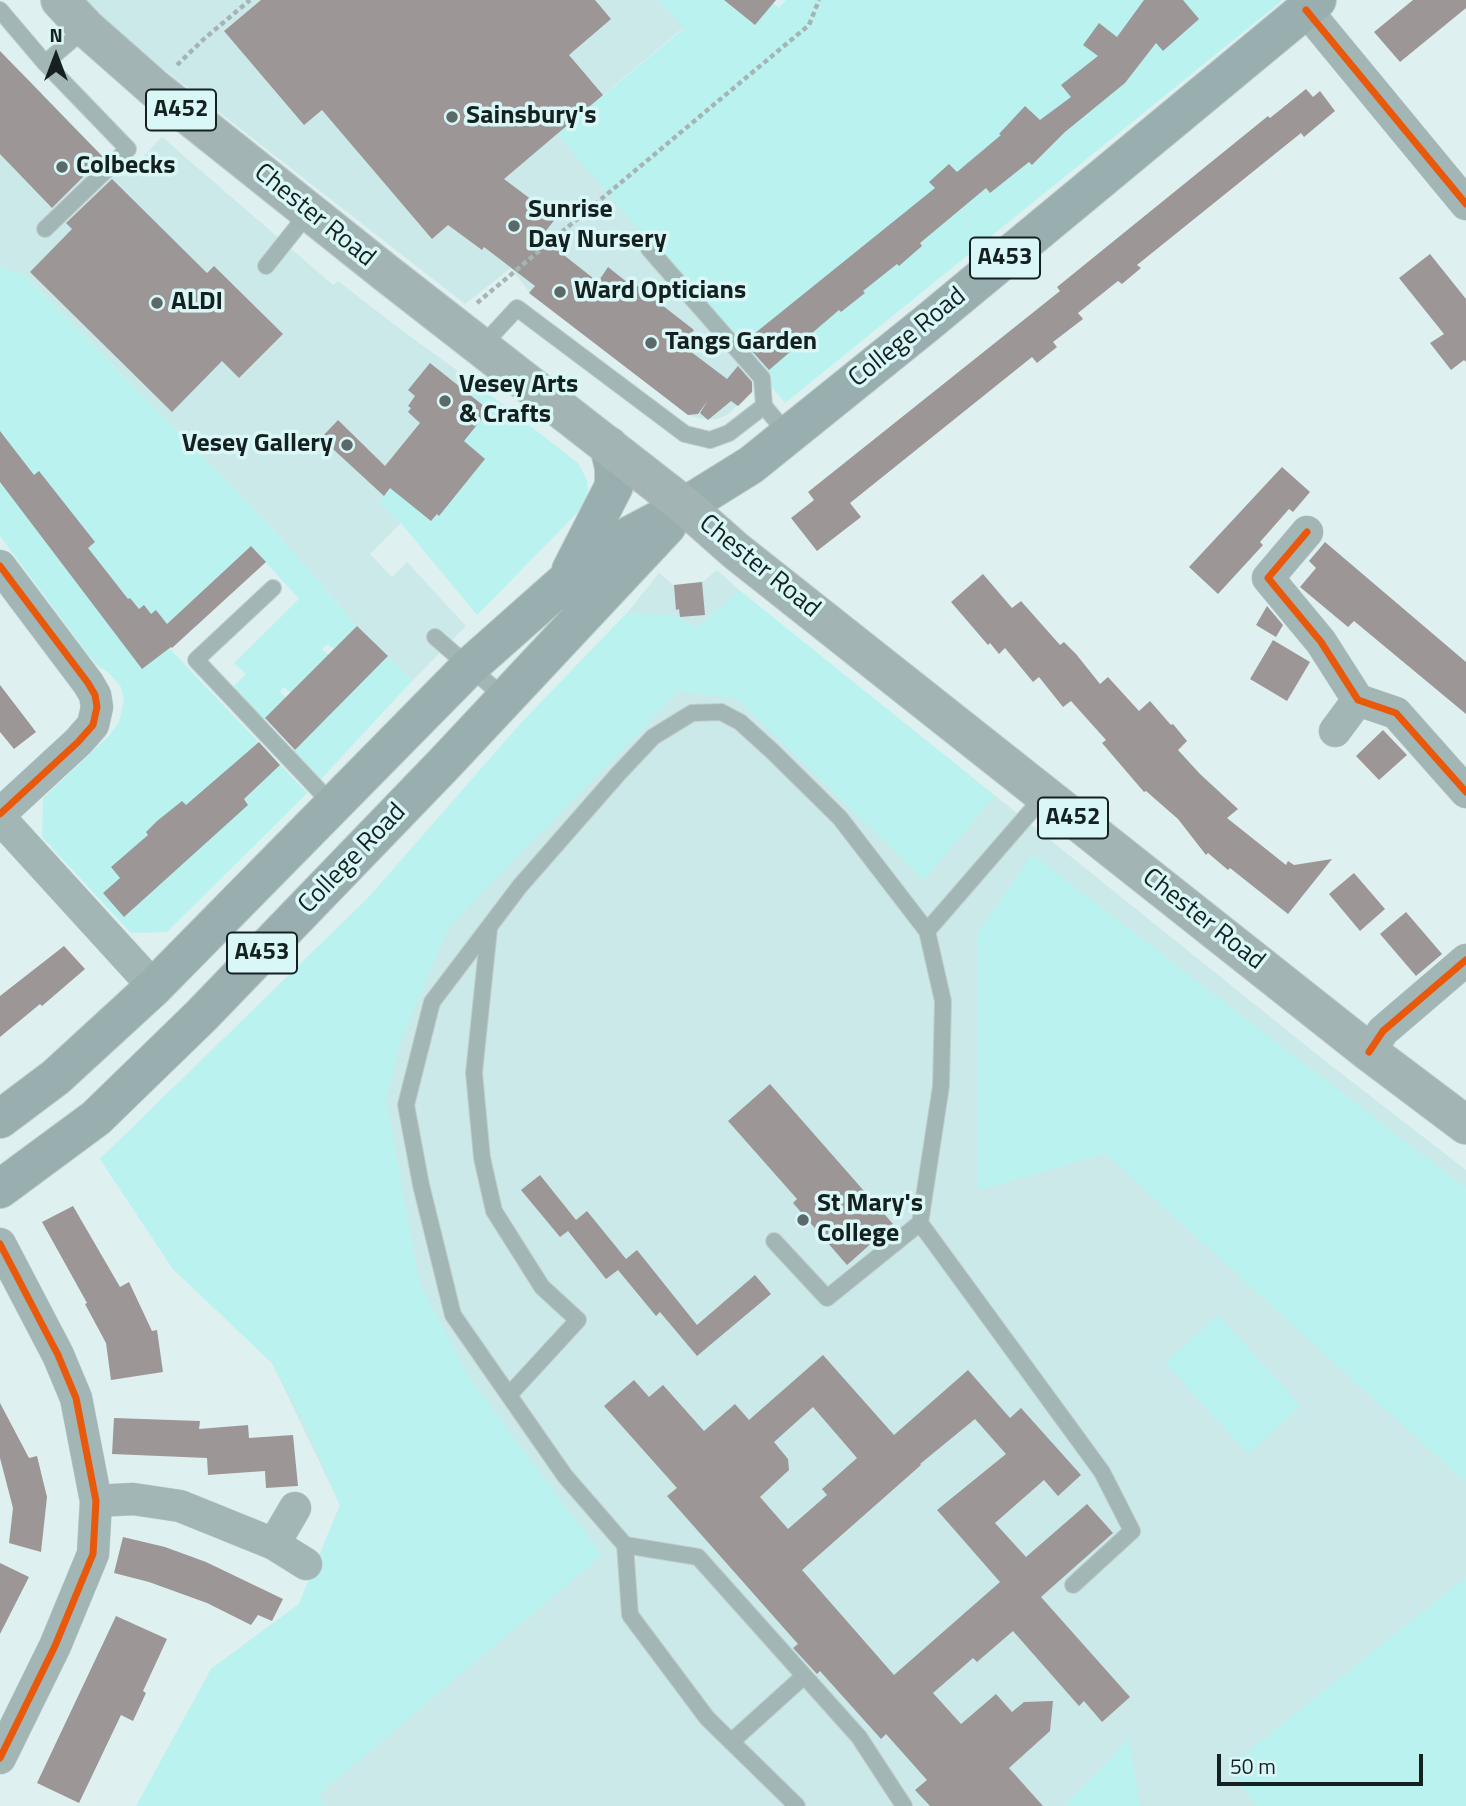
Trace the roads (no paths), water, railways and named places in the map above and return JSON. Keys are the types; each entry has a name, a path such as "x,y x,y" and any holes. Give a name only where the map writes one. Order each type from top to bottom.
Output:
{"highway":[{"name":"Chester Road","path":"60,0 86,28 154,88 685,506 736,551 1369,1052 1466,1125"}],"main road":[{"name":"College Road","path":"0,1119 56,1077 154,987 469,667 566,582 617,542 685,506 751,465 789,436 1311,5"},
{"name":"College Road","path":"566,582 614,486 614,468 609,446"},
{"name":"College Road","path":"0,1189 96,1118 201,1016 685,506"}],"street":[{"path":"1311,5 1466,204"},
{"path":"1307,532 1268,578 1321,642 1358,700 1396,713 1466,792"},
{"path":"0,566 88,683 95,695 97,707 93,725 78,742 0,816 154,987"},
{"path":"1335,731 1358,700"},
{"path":"1369,1052 1383,1031 1466,960"},
{"path":"0,1244 58,1355 76,1398 96,1501 93,1554 55,1646 0,1758"},
{"path":"96,1501 133,1499 180,1506 274,1544 306,1564"},
{"path":"274,1544 295,1508"}],"lane":[{"path":"0,10 45,63 128,149 45,229"},
{"path":"45,63 86,28"},
{"path":"266,266 309,212"},
{"path":"649,249 762,378 764,406 789,436"},
{"path":"482,346 517,308 685,433 710,440 729,433 764,406"},
{"path":"273,588 196,660 334,805"},
{"path":"435,637 505,698"},
{"path":"774,1241 827,1298 920,1223 942,1074 943,1001 927,932 840,818 740,722 721,712 692,713 653,737 520,887 432,1002 406,1105 421,1185 453,1315 565,1476 625,1545 630,1615 707,1718 797,1806"},
{"path":"927,932 1045,795"},
{"path":"489,926 474,1073 482,1158 495,1211 542,1287 578,1320 509,1395"},
{"path":"920,1223 1102,1472 1132,1531 1073,1585"},
{"path":"625,1545 698,1557 859,1737 904,1806"},
{"path":"731,1742 804,1676"}],"place":[{"name":"Sainsbury's","path":"452,117"},
{"name":"Colbecks","path":"62,167"},
{"name":"Sunrise Day Nursery","path":"514,226"},
{"name":"Ward Opticians","path":"560,292"},
{"name":"ALDI","path":"157,303"},
{"name":"Tangs Garden","path":"651,343"},
{"name":"Vesey Arts & Crafts","path":"445,401"},
{"name":"Vesey Gallery","path":"347,445"},
{"name":"St Mary's College","path":"803,1220"}]}
